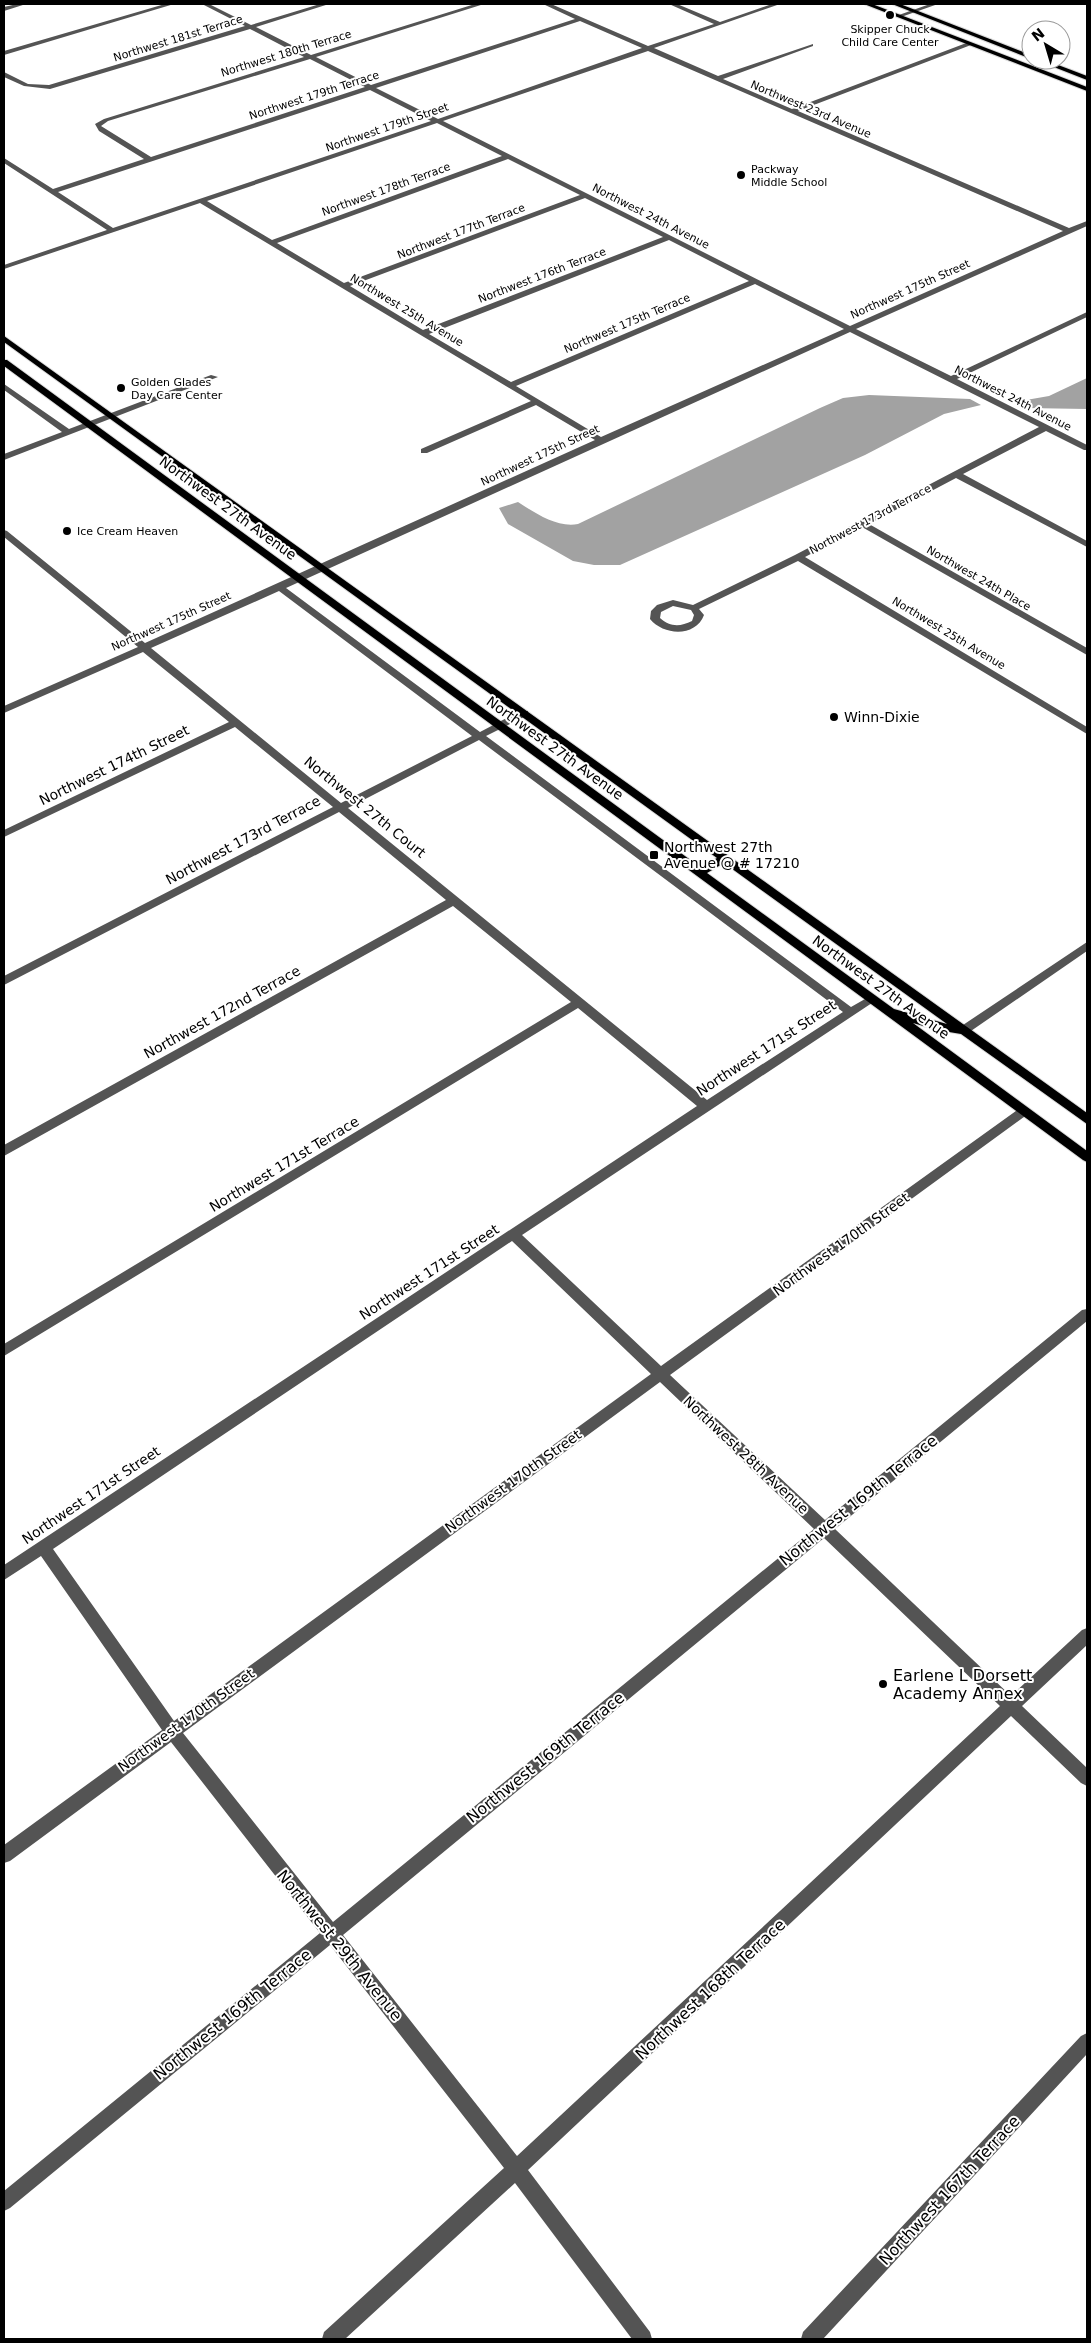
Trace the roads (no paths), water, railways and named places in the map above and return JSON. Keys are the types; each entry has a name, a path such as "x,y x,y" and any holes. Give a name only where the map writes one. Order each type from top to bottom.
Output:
{"main road":[{"path":"867,4 1087,90"},
{"path":"895,4 1021,53"},
{"path":"1066,70 1087,78"},
{"name":"Northwest 27th Avenue","path":"4,338 1087,1119"},
{"name":"Northwest 27th Avenue","path":"4,362 1087,1158"},
{"path":"700,872 725,858"},
{"path":"888,1011 921,1020 937,1028 964,1030"}],"street":[{"path":"4,9 23,4"},
{"path":"4,53 171,4"},
{"name":"Northwest 24th Avenue","path":"205,4 1087,448"},
{"name":"Northwest 181st Terrace","path":"4,74 24,86 36,89 50,87 326,4"},
{"name":"Northwest 180th Terrace","path":"149,160 101,130 97,125 106,120 309,56 481,4"},
{"name":"Northwest 23rd Avenue","path":"546,4 1069,232"},
{"path":"672,4 718,23"},
{"name":"Northwest 179th Street","path":"4,267 777,4"},
{"path":"899,16 935,4"},
{"name":"Northwest 179th Terrace","path":"54,191 580,19"},
{"path":"792,111 969,44"},
{"path":"716,79 811,45"},
{"name":"Northwest 178th Terrace","path":"272,242 507,157"},
{"path":"4,160 112,230"},
{"name":"Northwest 177th Terrace","path":"344,286 585,196"},
{"name":"Northwest 25th Avenue","path":"200,200 602,440"},
{"name":"Northwest 175th Street","path":"4,710 1087,223"},
{"name":"Northwest 176th Terrace","path":"423,333 668,238"},
{"name":"Northwest 175th Terrace","path":"509,386 755,281"},
{"path":"951,379 1087,314"},
{"path":"4,457 214,376"},
{"path":"4,386 69,433"},
{"path":"424,451 536,402"},
{"name":"Northwest 173rd Terrace","path":"694,608 1046,427"},
{"path":"956,474 1087,544"},
{"name":"Northwest 24th Place","path":"861,523 1087,652"},
{"name":"Northwest 27th Court","path":"4,532 706,1106"},
{"name":"Northwest 25th Avenue","path":"798,556 1087,731"},
{"path":"279,587 850,1012"},
{"name":"Northwest 173rd Terrace","path":"4,981 339,806 524,712"},
{"name":"Northwest 174th Street","path":"4,834 236,722"},
{"name":"Northwest 172nd Terrace","path":"4,1151 455,900"},
{"path":"964,1030 1087,946"},
{"name":"Northwest 171st Street","path":"4,1573 514,1236 706,1106 872,999"},
{"name":"Northwest 171st Terrace","path":"4,1351 579,1002"},
{"name":"Northwest 170th Street","path":"4,1855 171,1730 1024,1111"},
{"name":"Northwest 28th Avenue","path":"514,1236 1087,1778"},
{"name":"Northwest 169th Terrace","path":"4,2202 823,1528 1087,1314"},
{"name":"Northwest 29th Avenue","path":"43,1547 171,1730 517,2170 643,2339"},
{"name":"Northwest 168th Terrace","path":"331,2339 517,2170 1087,1635"},
{"name":"Northwest 167th Terrace","path":"810,2339 1087,2042"}],"place":[{"name":"Skipper Chuck Child Care Center","path":"890,15"},
{"name":"Packway Middle School","path":"741,175"},
{"name":"Golden Glades Day Care Center","path":"121,388"},
{"name":"Ice Cream Heaven","path":"67,531"},
{"name":"Winn-Dixie","path":"834,717"},
{"name":"Northwest 27th Avenue @ # 17210","path":"654,855"},
{"name":"Earlene L Dorsett Academy Annex","path":"883,1684"}]}
